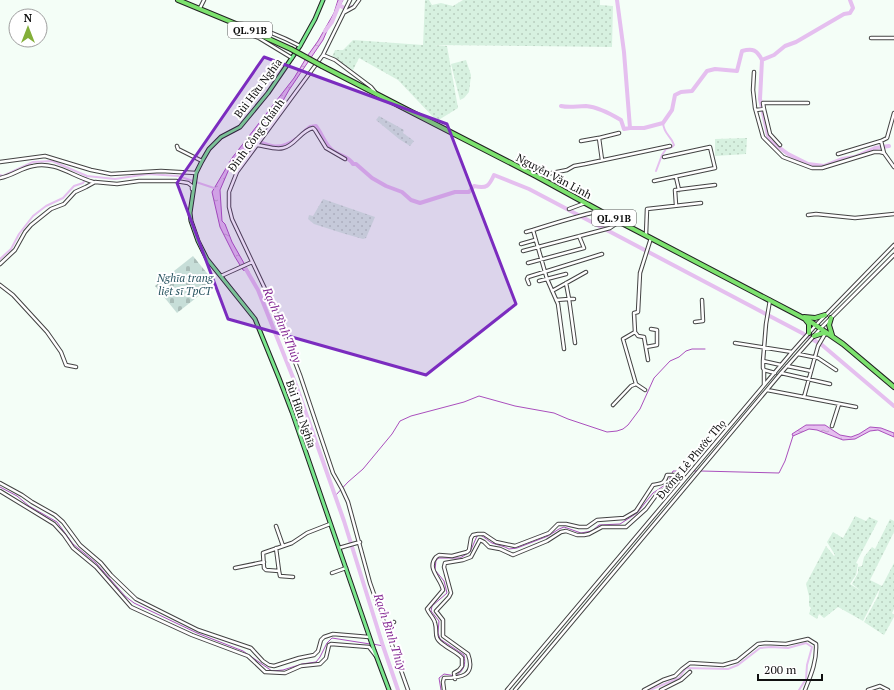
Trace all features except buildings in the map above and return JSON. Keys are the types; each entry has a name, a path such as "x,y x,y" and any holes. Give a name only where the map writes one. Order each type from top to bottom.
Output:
{"highway":[{"name":"QL.91B","path":"178,0 236,24"},
{"name":"Nguyễn Văn Linh","path":"236,24 291,49 803,317 822,328 826,333 832,335 894,387"},
{"path":"803,317 815,318 825,315"},
{"path":"803,317 809,324 809,333"},
{"path":"831,318 829,326 832,335"},
{"path":"814,336 826,333"}],"main road":[{"name":"Bùi Hữu Nghĩa","path":"323,0 315,19 300,46 268,93 240,127 220,137 209,149 195,175 190,213 191,221 203,253 255,319 279,378 376,656"},
{"path":"376,656 388,690"}],"street":[{"path":"199,9 204,0"},
{"name":"Đinh Công Chánh","path":"350,0 322,55 237,172 231,186 229,207 232,219 275,310 304,385 333,473 342,489 360,542 370,583 408,690"},
{"path":"346,10 352,9 359,0"},
{"path":"292,58 259,38 239,30 236,24 246,24 291,41 300,46"},
{"path":"871,38 894,38"},
{"path":"322,55 335,60 372,86 375,93"},
{"path":"754,72 752,84 765,140 783,157 810,167 826,167 874,152 884,152"},
{"path":"780,145 770,134 763,102 808,103"},
{"path":"757,110 764,109"},
{"path":"838,154 881,142 887,138 894,113"},
{"path":"257,144 284,148 307,130 313,128 326,148 344,159"},
{"path":"581,142 619,133"},
{"path":"598,138 602,160"},
{"path":"881,142 884,152 894,167"},
{"path":"177,146 178,149 202,161"},
{"path":"536,176 567,170 574,166 670,146"},
{"path":"654,181 715,168 710,148 664,157"},
{"path":"0,162 45,156 91,170 111,174 161,171 195,175"},
{"path":"0,178 27,167 41,165 54,166 93,182"},
{"path":"676,177 679,190"},
{"path":"0,264 15,250 28,228 41,216 54,207 64,204 75,192 93,182 98,181 117,184 139,181 180,181 190,184 193,187"},
{"path":"676,205 675,190 715,185"},
{"path":"569,209 586,203"},
{"path":"646,235 647,209 701,203"},
{"path":"526,232 600,210"},
{"path":"808,215 816,214 855,218 894,214"},
{"path":"523,251 610,228 620,222"},
{"path":"533,230 544,271 559,306 564,349"},
{"path":"528,263 584,248 579,236"},
{"path":"648,360 644,337 638,336 634,332 634,313 638,312 640,272 651,238"},
{"path":"521,244 535,240"},
{"name":"Đường Lê Phước Thọ","path":"507,690 792,352 825,315 894,245"},
{"path":"529,284 527,278 544,271 602,254"},
{"name":"Đường Lê Phước Thọ","path":"515,690 787,366 831,318 894,255"},
{"path":"221,276 252,262"},
{"path":"552,291 586,272"},
{"path":"539,281 566,274"},
{"path":"566,283 575,343"},
{"path":"0,285 13,295 43,327 58,346 66,365 76,367"},
{"path":"556,300 574,299"},
{"path":"695,322 703,321 702,300"},
{"path":"764,386 763,361 770,300"},
{"path":"646,347 657,346 656,330 651,329"},
{"path":"634,332 623,339 623,341 636,384 645,390"},
{"path":"804,397 818,346 826,333"},
{"path":"735,343 792,352"},
{"path":"798,354 815,358 836,370"},
{"path":"763,361 781,365"},
{"path":"787,366 811,371"},
{"path":"764,370 775,373"},
{"path":"781,373 830,384"},
{"path":"612,405 631,386 636,384"},
{"path":"767,390 856,407"},
{"path":"755,396 759,399"},
{"path":"832,426 839,404"},
{"path":"444,690 444,678 454,677 465,675 470,664 468,654 443,636 443,620 436,611 450,593 444,567 445,563 463,560 471,556 480,540 489,547 500,549 513,555 547,541 561,532 584,535 602,527 626,527 646,509 657,494 671,486 674,475 667,475 665,481 658,485 653,485 636,511 624,518 597,520 587,527 560,524 555,526 549,533 515,546 496,542 484,534 474,534 471,538 469,550 467,552 452,556 439,555 436,557 432,563 433,572 443,590 427,609 435,624 437,638 442,644 456,652 462,658 462,666 459,670 454,672 454,677"},
{"path":"0,483 22,494 44,510 55,515 63,522 80,545 101,563 136,599 198,630 251,648 263,661 269,665 274,666 314,655 318,651 321,640 324,637 333,634 370,638"},
{"path":"0,491 54,524 73,548 96,567 131,607 192,635 248,656 265,672 285,674 301,666 320,664 326,658 330,644 369,647 376,656"},
{"path":"672,495 677,498"},
{"path":"279,571 266,570 264,568 263,553 292,543 307,533 330,524"},
{"path":"276,526 283,546"},
{"path":"339,548 360,542"},
{"path":"276,548 280,576 293,577"},
{"path":"235,568 264,562"},
{"path":"332,573 346,568"},
{"path":"385,625 394,622"},
{"path":"556,631 561,635"},
{"path":"644,690 663,680 676,676 690,663 728,664 737,661 758,644 786,644 806,639 816,644 816,655 813,673 805,690"},
{"path":"661,690 681,680 690,672"},
{"path":"868,690 880,686 888,690"}],"highlighted area":[{"path":"264,57 447,124 516,304 426,375 228,319 177,183"}],"green space":[{"path":"425,0 429,0 432,5 441,3 453,6 463,0 600,0 600,5 613,6 612,47 434,45 447,46 458,108 437,121 398,80 359,58 353,70 332,57 335,50 343,50 353,40 423,45"},
{"path":"466,60 471,75 469,92 460,100 451,64"},
{"path":"379,116 404,130 403,133 414,141 410,146 376,120"},
{"path":"747,138 746,154 715,156 715,139"},
{"path":"323,199 375,217 366,238 363,239 314,224 308,219 309,215 313,216"},
{"name":"Nghĩa trang liệt sĩ TpCT","path":"193,256 215,283 177,313 155,286"},
{"path":"855,516 866,521 869,517 878,521 856,563 858,564 856,575 850,584 861,591 852,584 858,573 858,567 862,566 864,557 872,547 875,549 890,519 894,521 894,532 870,580 882,586 894,563 894,609 892,613 894,617 884,635 864,622 878,596 880,588 863,621 838,607 824,618 819,614 817,619 809,614 811,608 809,606 809,596 806,584 826,546 834,556 835,555 827,542 833,532 843,538"}],"water":[{"name":"Rạch Bình Thủy","path":"338,0 343,0 323,40 289,90 276,113 271,116 266,124 253,137 245,151 229,169 220,190 222,221 225,224 232,242 249,272 243,270 220,227 212,192 232,158 294,78 334,13"},
{"path":"806,425 825,425 840,435 851,437 870,427 881,428 894,433 894,437 878,430 870,431 855,439 843,440 817,430 809,429 793,436 792,434"}],"waterway":[{"name":"Rạch Bình Thủy","path":"325,31 332,22 341,0"},
{"path":"617,0 624,52 630,128 644,128 663,123 672,110 675,95 681,92 692,91 707,71 715,69 737,71 742,51 752,50 756,52 762,60"},
{"path":"850,0 853,8 850,13 844,14 796,42 785,46 774,55 762,60 760,99 769,140 788,154 808,164 824,166 842,159 855,157 875,148 889,146"},
{"path":"339,5 346,9 353,7"},
{"path":"561,106 586,106 595,108 609,113 621,120 624,129 630,128"},
{"path":"656,171 666,149 674,145 666,133 663,123"},
{"path":"305,131 310,127 316,126 327,145 332,150 349,159 353,164 356,164 372,178 386,186 402,192 411,200 420,203 455,192 469,192 474,186 485,187 491,182 494,175 529,189 802,333 822,345 894,406"},
{"path":"252,138 263,144 274,146 285,145 296,139"},
{"path":"0,175 3,176 33,162 52,161 87,176 115,179 148,174 178,176 214,188"},
{"path":"0,259 11,249 19,234 33,216 46,206 63,198 74,186 83,183 87,176"},
{"name":"Rạch Bình Thủy","path":"244,266 258,290 296,385 344,521 398,690"},
{"path":"335,496 363,469 392,434 400,421 411,416 464,402 479,396 515,406 554,413 607,432 617,431 628,425 640,409 654,378 670,361 679,357 686,351 692,349 705,349"},
{"path":"701,471 779,473 785,461 793,436"},
{"path":"441,690 439,678 444,674 456,676 463,669 465,662 464,655 440,639 438,633 439,621 431,611 432,606 447,593 444,581 435,570 436,560 439,558 460,558 470,552 477,536 480,535 492,543 509,549 517,548 548,536 564,527 581,533 592,531 599,525 620,524 637,513 653,493 668,483 673,471 697,471"},
{"path":"0,487 17,496 29,506 57,522 73,544 96,563 125,596 134,603 197,633 243,651 272,671 283,670 302,664 316,662 327,643 332,638 370,644"},
{"path":"650,690 679,678 686,668 728,669 738,665 760,648 788,648 806,643 812,647 807,665 806,679 799,690"},
{"path":"373,644 383,646"}]}
